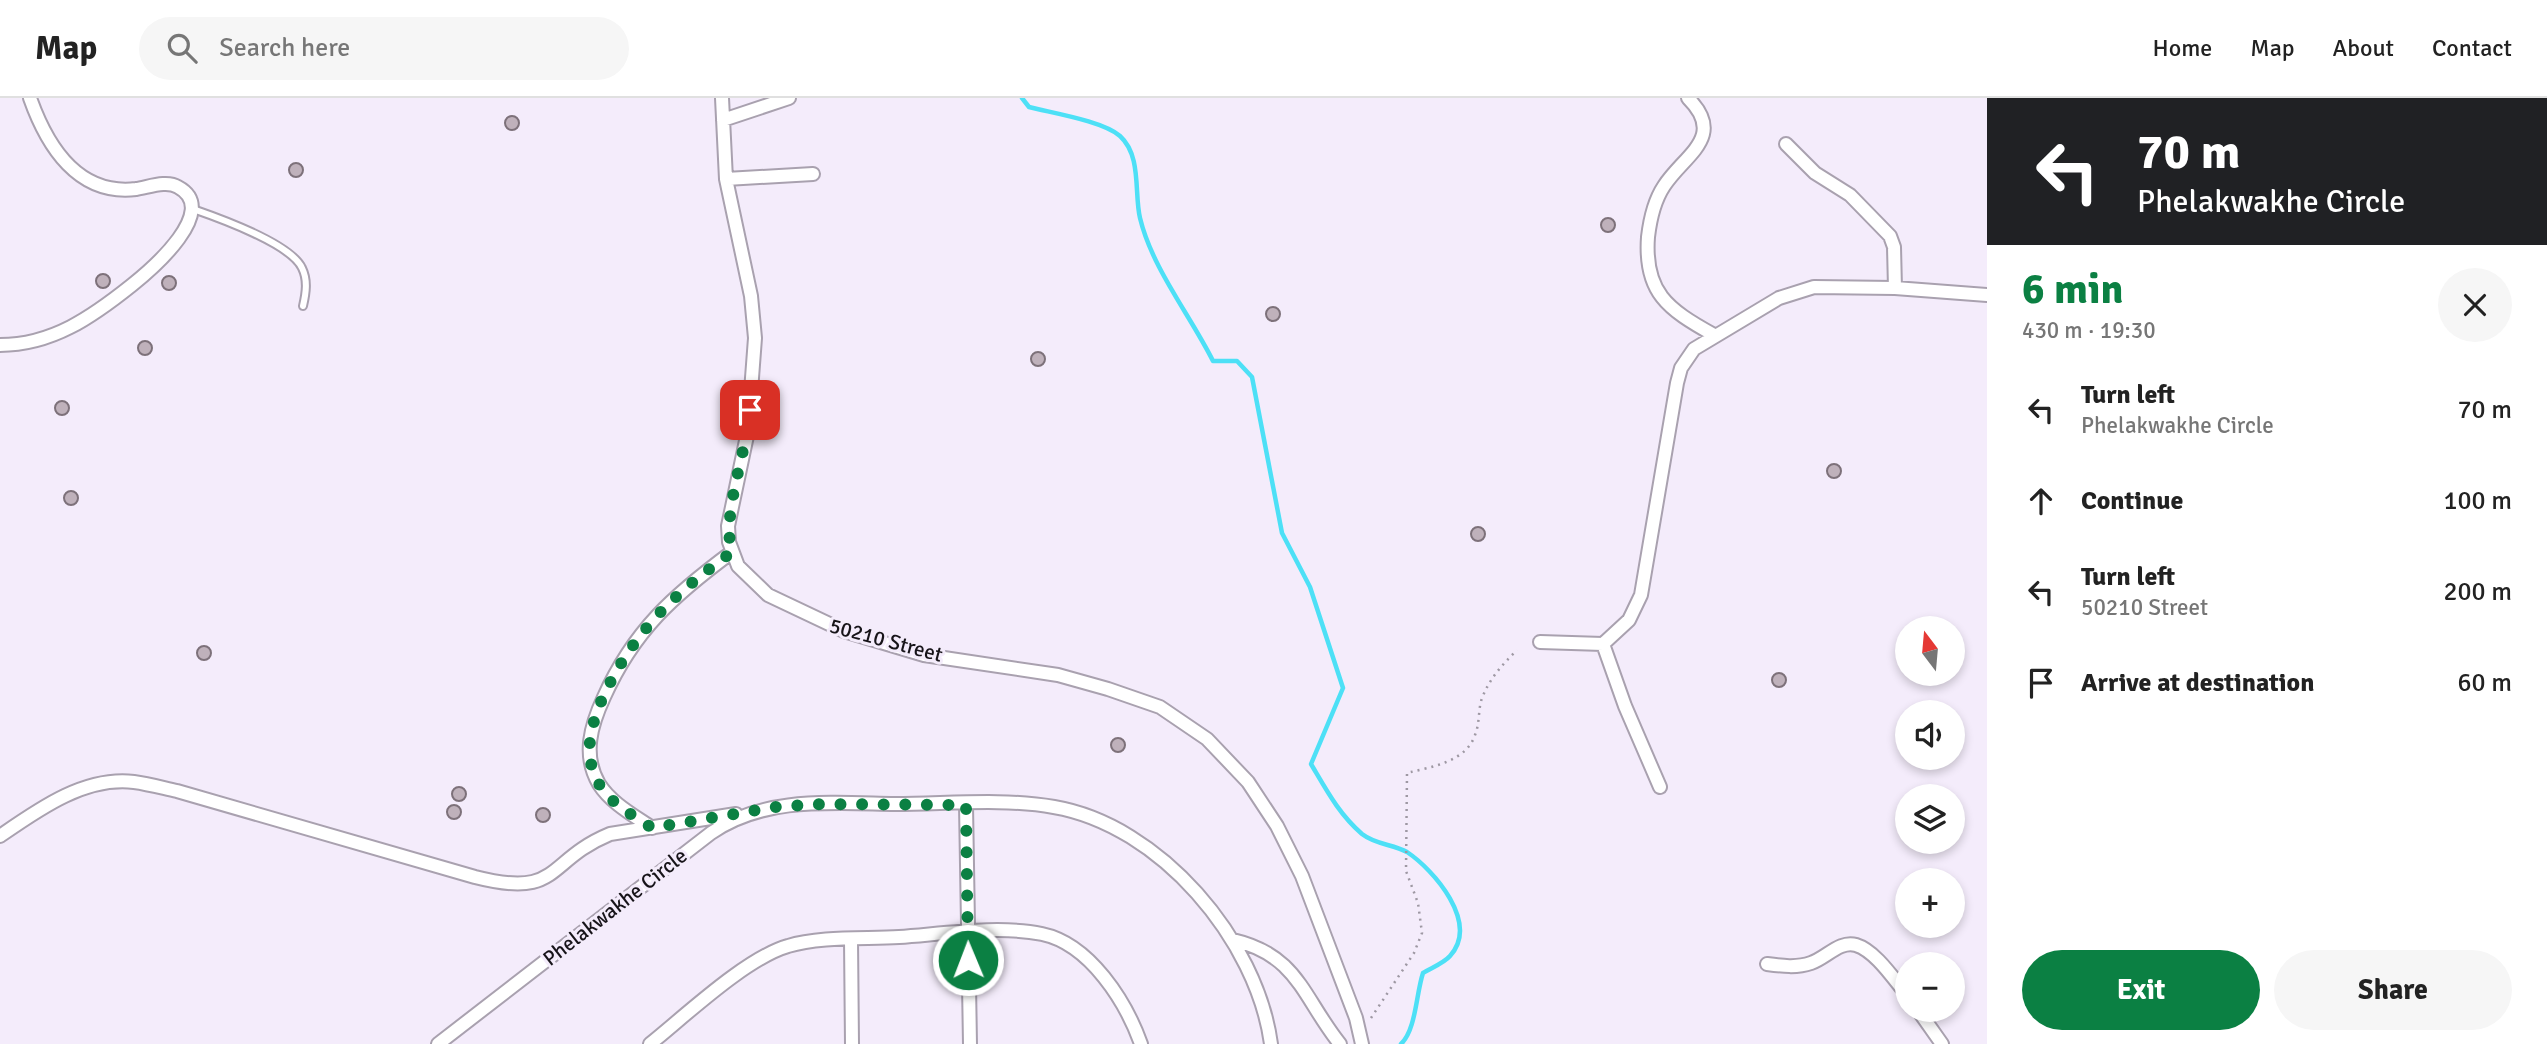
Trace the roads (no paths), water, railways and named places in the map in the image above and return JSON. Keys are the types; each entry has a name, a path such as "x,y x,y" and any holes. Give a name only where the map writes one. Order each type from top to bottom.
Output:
{"street":[{"path":"0,345 49,339 80,322 133,284 168,252 190,223 193,209 189,197 178,186 167,184 115,190 84,179 52,147 30,98"},
{"path":"652,828 617,804 598,781 589,752 590,735 621,660 640,633 682,591 732,552 728,526 748,431 755,338 751,296 726,179 722,98"},
{"path":"723,120 789,98"},
{"path":"1688,98 1702,114 1704,132 1696,150 1670,178 1658,196 1649,230 1647,270 1653,286 1662,297 1695,324 1714,335"},
{"path":"1786,144 1815,173 1850,195 1891,236 1894,247 1895,288"},
{"path":"726,179 813,174"},
{"path":"1540,642 1603,644 1629,620 1641,595 1681,368 1694,349 1714,335 1799,290 1834,286 1987,295"},
{"name":"50210 Street","path":"732,552 738,566 768,596 819,621 867,639 924,654 1032,670 1108,689 1160,707 1207,739 1232,762 1277,826 1302,876 1361,1042"},
{"path":"1603,644 1625,706 1660,788"},
{"path":"0,836 64,796 90,786 134,782 177,790 475,877 521,886 535,884 598,839 610,834 753,811"},
{"name":"Phelakwakhe Circle","path":"438,1044 710,833 753,811 821,804 1045,806 1099,821 1153,854 1178,874 1233,940 1261,1006 1271,1044"},
{"path":"966,805 970,1044"},
{"path":"650,1044 768,954 788,945 967,933 1044,934 1074,949 1116,993 1134,1023 1141,1044"},
{"path":"851,940 852,1044"},
{"path":"1233,940 1272,954 1289,968 1340,1044"},
{"path":"1767,964 1791,967 1807,964 1841,946 1854,944 1867,952 1895,982"},
{"path":"1926,1022 1942,1044"}],"lane":[{"path":"193,209 267,240 296,260 305,276 303,306"}],"waterway":[{"path":"1022,98 1029,107 1102,126 1120,136 1127,144 1134,164 1140,218 1162,273 1213,361 1237,361 1252,377 1282,533 1310,587 1343,688 1311,764 1334,802 1354,826 1367,838 1402,849 1418,860 1440,884 1457,913 1460,928 1458,943 1447,959 1423,973 1413,1021 1401,1044"}]}
